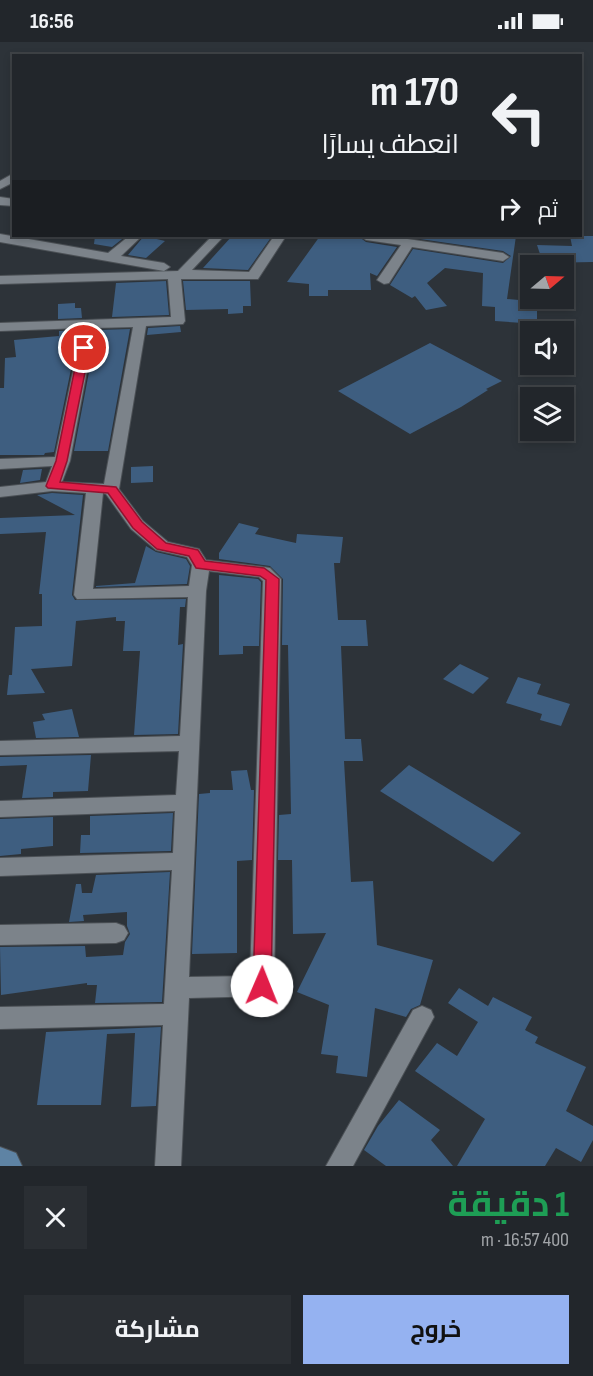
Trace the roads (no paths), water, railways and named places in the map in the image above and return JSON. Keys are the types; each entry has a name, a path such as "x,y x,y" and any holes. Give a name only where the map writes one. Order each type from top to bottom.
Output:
{"street":[{"path":"39,245 49,237"},
{"path":"110,258 135,237"},
{"path":"0,327 89,326 178,321 179,273 217,237"},
{"path":"0,280 179,273 253,276 279,237"},
{"path":"373,237 503,257"},
{"path":"0,238 179,273"},
{"path":"384,280 409,242"},
{"path":"140,323 103,489 83,595 197,591"},
{"path":"52,486 62,461 89,326"},
{"path":"0,464 62,461"},
{"path":"0,492 52,486 103,489 137,525 162,546 193,553 201,565 197,591 168,1166"},
{"path":"177,988 262,986 273,579 264,572 201,565"},
{"path":"0,748 190,743"},
{"path":"0,809 186,803"},
{"path":"0,867 183,861"},
{"path":"0,934 116,933"},
{"path":"0,1018 175,1014"},
{"path":"339,1166 422,1017"}]}
